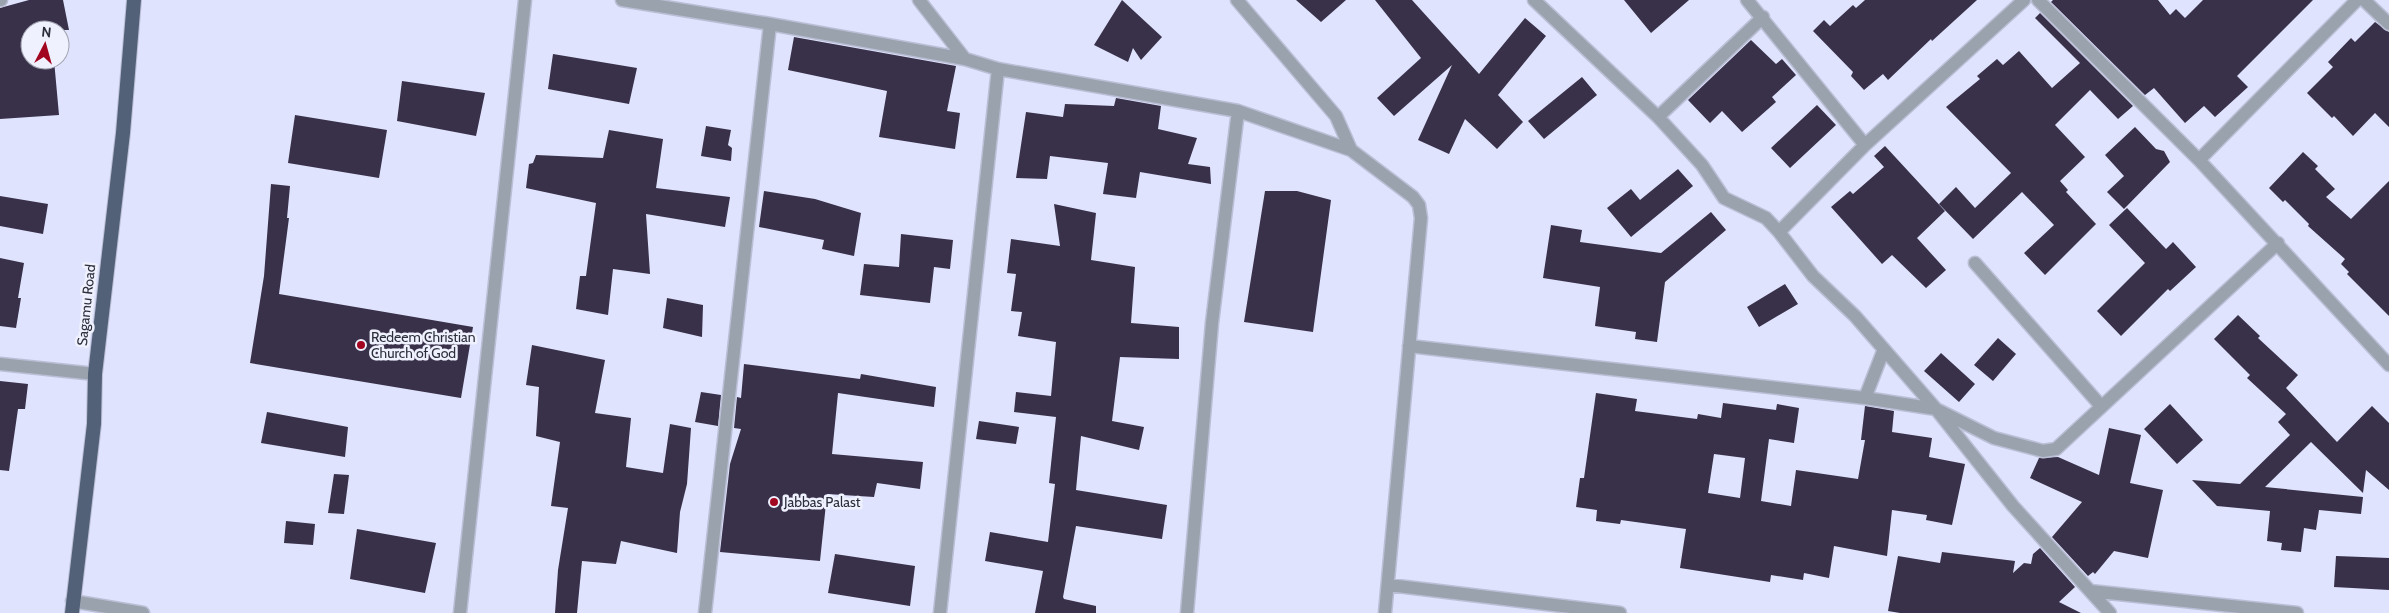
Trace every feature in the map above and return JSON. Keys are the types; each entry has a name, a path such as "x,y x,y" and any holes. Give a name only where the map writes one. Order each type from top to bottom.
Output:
{"highway":[{"name":"Sagamu Road","path":"72,607 94,424 95,374 123,133 134,0"}],"street":[{"path":"460,613 525,0"},
{"path":"622,0 965,59 998,69 1238,111 1351,150 1413,197 1419,205 1421,218 1385,613"},
{"path":"919,0 965,59"},
{"path":"1237,0 1336,116 1351,150"},
{"path":"1534,0 1658,117 1702,165 1724,198 1766,218 1780,232 1813,276 1855,316 1936,409 2013,506 2110,613"},
{"path":"1747,0 1763,16 1865,145"},
{"path":"1780,232 1865,145 2024,0"},
{"path":"2038,0 2199,160 2278,243 2389,365"},
{"path":"2199,160 2357,0"},
{"path":"2364,0 2389,24"},
{"path":"1658,117 1763,16"},
{"path":"705,613 770,24"},
{"path":"940,613 998,69"},
{"path":"1187,613 1212,322 1238,111"},
{"path":"1409,346 1865,398 1936,409 1994,438 2044,451 2056,450 2278,243"},
{"path":"1975,263 2101,406"},
{"path":"1865,398 1884,349"},
{"path":"0,364 95,374"},
{"path":"1389,585 1620,613"},
{"path":"2090,591 2297,613"},
{"path":"72,607 143,613"}],"building":[{"path":"29,0 63,0 67,20 20,20 20,70 55,70 59,115 0,119 0,8"},
{"path":"1122,0 1162,37 1141,60 1133,48 1128,62 1094,45"},
{"path":"1296,0 1346,0 1321,22"},
{"path":"1375,0 1412,0 1479,74 1525,18 1546,36 1498,95 1523,122 1497,149 1465,119 1449,154 1418,140 1452,65 1394,116 1377,98 1421,58"},
{"path":"1624,0 1689,0 1651,33"},
{"path":"1865,0 1977,0 1932,41 1931,39 1888,80 1883,74 1864,90 1851,76 1853,72 1813,31 1824,20 1830,26 1853,5 1856,8"},
{"path":"2053,0 2158,0 2170,15 2176,9 2185,18 2203,0 2313,0 2237,76 2248,87 2215,117 2204,106 2185,123 2154,88 2145,95 2051,2"},
{"path":"2040,13 2133,106 2118,119 2090,90 2055,125 2085,157 2060,181 2068,190 2066,192 2096,224 2045,275 2024,253 2054,225 2022,192 1973,239 1939,204 1956,187 1975,208 2011,173 1946,107 1980,79 1977,76 1997,59 2003,65 2019,51 2052,88 2080,63 2035,18"},
{"path":"2375,22 2389,32 2389,127 2375,113 2353,136 2334,116 2332,118 2307,93 2333,67 2328,62 2351,38 2355,42"},
{"path":"794,37 956,66 947,111 960,113 955,149 879,137 887,91 788,70"},
{"path":"1751,40 1776,64 1782,59 1796,75 1772,97 1776,102 1742,132 1722,111 1710,123 1688,100"},
{"path":"553,54 637,68 629,104 548,89"},
{"path":"1582,77 1597,95 1544,139 1528,121"},
{"path":"402,81 485,93 476,136 397,121"},
{"path":"1116,98 1161,106 1158,129 1197,138 1188,164 1210,167 1211,184 1140,172 1136,198 1103,194 1108,163 1050,156 1047,179 1016,178 1026,112 1063,117 1065,104 1114,106"},
{"path":"1817,105 1836,125 1790,168 1771,148"},
{"path":"295,115 387,130 379,178 288,163"},
{"path":"706,126 731,130 728,145 732,148 731,161 701,156"},
{"path":"2135,127 2156,149 2164,151 2170,162 2124,209 2107,192 2124,176 2105,155"},
{"path":"609,130 663,139 656,188 730,197 725,227 646,214 650,274 613,269 608,315 576,309 580,276 586,276 596,203 526,188 529,164 533,163 536,155 603,158"},
{"path":"1885,146 1945,211 1917,238 1946,270 1926,288 1892,255 1882,264 1831,207 1850,191 1853,194 1884,167 1874,156"},
{"path":"2303,152 2318,166 2315,169 2335,189 2326,197 2351,219 2389,181 2389,316 2347,274 2349,272 2341,264 2345,259 2308,226 2309,224 2285,200 2283,202 2269,188"},
{"path":"1678,169 1693,186 1631,237 1607,208 1631,189 1640,200"},
{"name":"Redeem Christian Church of God","path":"271,184 290,186 287,218 289,218 279,294 473,327 461,398 250,363 264,276"},
{"path":"764,191 815,199 861,213 854,256 822,249 824,240 759,227"},
{"path":"1265,191 1297,191 1331,200 1313,332 1244,322"},
{"path":"0,196 48,204 43,234 0,226"},
{"path":"1054,204 1096,213 1091,260 1135,267 1131,323 1179,327 1179,359 1120,357 1112,421 1144,427 1139,450 1081,436 1076,490 1167,505 1162,539 1076,526 1063,597 1064,599 1096,606 1096,613 1035,613 1043,571 985,561 990,532 1048,542 1055,484 1049,483 1056,417 1014,412 1016,392 1051,396 1056,342 1018,336 1022,312 1011,311 1016,274 1007,273 1011,239 1060,246"},
{"path":"2127,208 2166,249 2173,242 2196,267 2170,291 2168,289 2121,336 2097,311 2145,263 2109,225"},
{"path":"1711,212 1726,230 1665,282 1657,342 1635,339 1636,332 1595,326 1600,287 1543,278 1551,225 1582,230 1580,242 1661,253"},
{"path":"901,234 953,240 950,269 934,267 930,303 860,295 864,264 899,267"},
{"path":"0,258 24,263 18,298 21,298 16,328 0,326"},
{"path":"1785,284 1798,304 1759,327 1747,307"},
{"path":"667,298 703,305 702,337 663,328"},
{"path":"2238,315 2260,336 2258,338 2298,375 2286,388 2337,442 2372,406 2389,423 2389,490 2366,470 2363,493 2311,442 2265,487 2363,497 2361,514 2319,510 2316,530 2304,528 2301,552 2281,550 2282,543 2267,541 2270,511 2217,506 2192,480 2240,484 2290,435 2278,422 2286,414 2247,378 2250,375 2214,339"},
{"path":"1998,338 2016,354 1993,381 1974,365"},
{"path":"532,345 605,360 595,413 631,418 626,467 663,473 670,424 691,428 687,484 680,512 677,553 621,541 616,564 582,561 577,613 555,613 558,570 568,508 551,506 560,442 536,436 539,387 526,385"},
{"path":"1941,353 1975,384 1959,402 1924,371"},
{"name":"Jabbas Palast","path":"744,364 860,379 861,374 936,387 934,407 838,393 832,454 923,462 920,489 877,483 874,497 827,494 820,561 720,552 730,464 741,429 734,428 737,397 741,398"},
{"path":"0,381 28,384 25,409 18,409 9,471 0,470"},
{"path":"701,392 721,395 718,426 695,422"},
{"path":"1596,393 1637,399 1635,411 1697,419 1698,414 1721,418 1723,403 1776,410 1777,404 1799,408 1794,443 1769,439 1761,501 1791,506 1796,470 1858,479 1865,440 1861,440 1865,406 1894,411 1892,432 1932,438 1929,457 1965,464 1952,525 1926,520 1927,515 1892,510 1887,556 1834,546 1829,578 1804,573 1803,580 1771,575 1770,582 1680,568 1686,529 1621,520 1620,524 1596,521 1597,510 1576,507 1580,478 1584,478","holes":["1714,454 1745,458 1740,498 1708,493"]},
{"path":"2170,404 2203,440 2177,464 2144,429"},
{"path":"267,412 348,427 345,457 261,443"},
{"path":"979,421 1019,427 1016,444 976,439"},
{"path":"2109,428 2141,435 2130,483 2163,490 2148,558 2114,551 2095,574 2093,572 2088,576 2052,537 2082,502 2030,478 2039,458 2058,457 2099,475"},
{"path":"334,474 349,475 344,514 328,513"},
{"path":"286,521 315,524 313,545 284,543"},
{"path":"357,529 436,543 425,593 350,579"},
{"path":"2040,548 2075,587 2059,602 2081,613 1900,613 1888,611 1898,556 1940,563 1942,552 2015,561 2013,573 2024,563 2031,564 2033,554"},
{"path":"835,554 915,566 910,606 828,593"},
{"path":"2336,556 2389,558 2389,590 2334,587"}],"place":[{"name":"Redeem Christian Church of God","path":"361,345"},
{"name":"Jabbas Palast","path":"774,502"}]}
